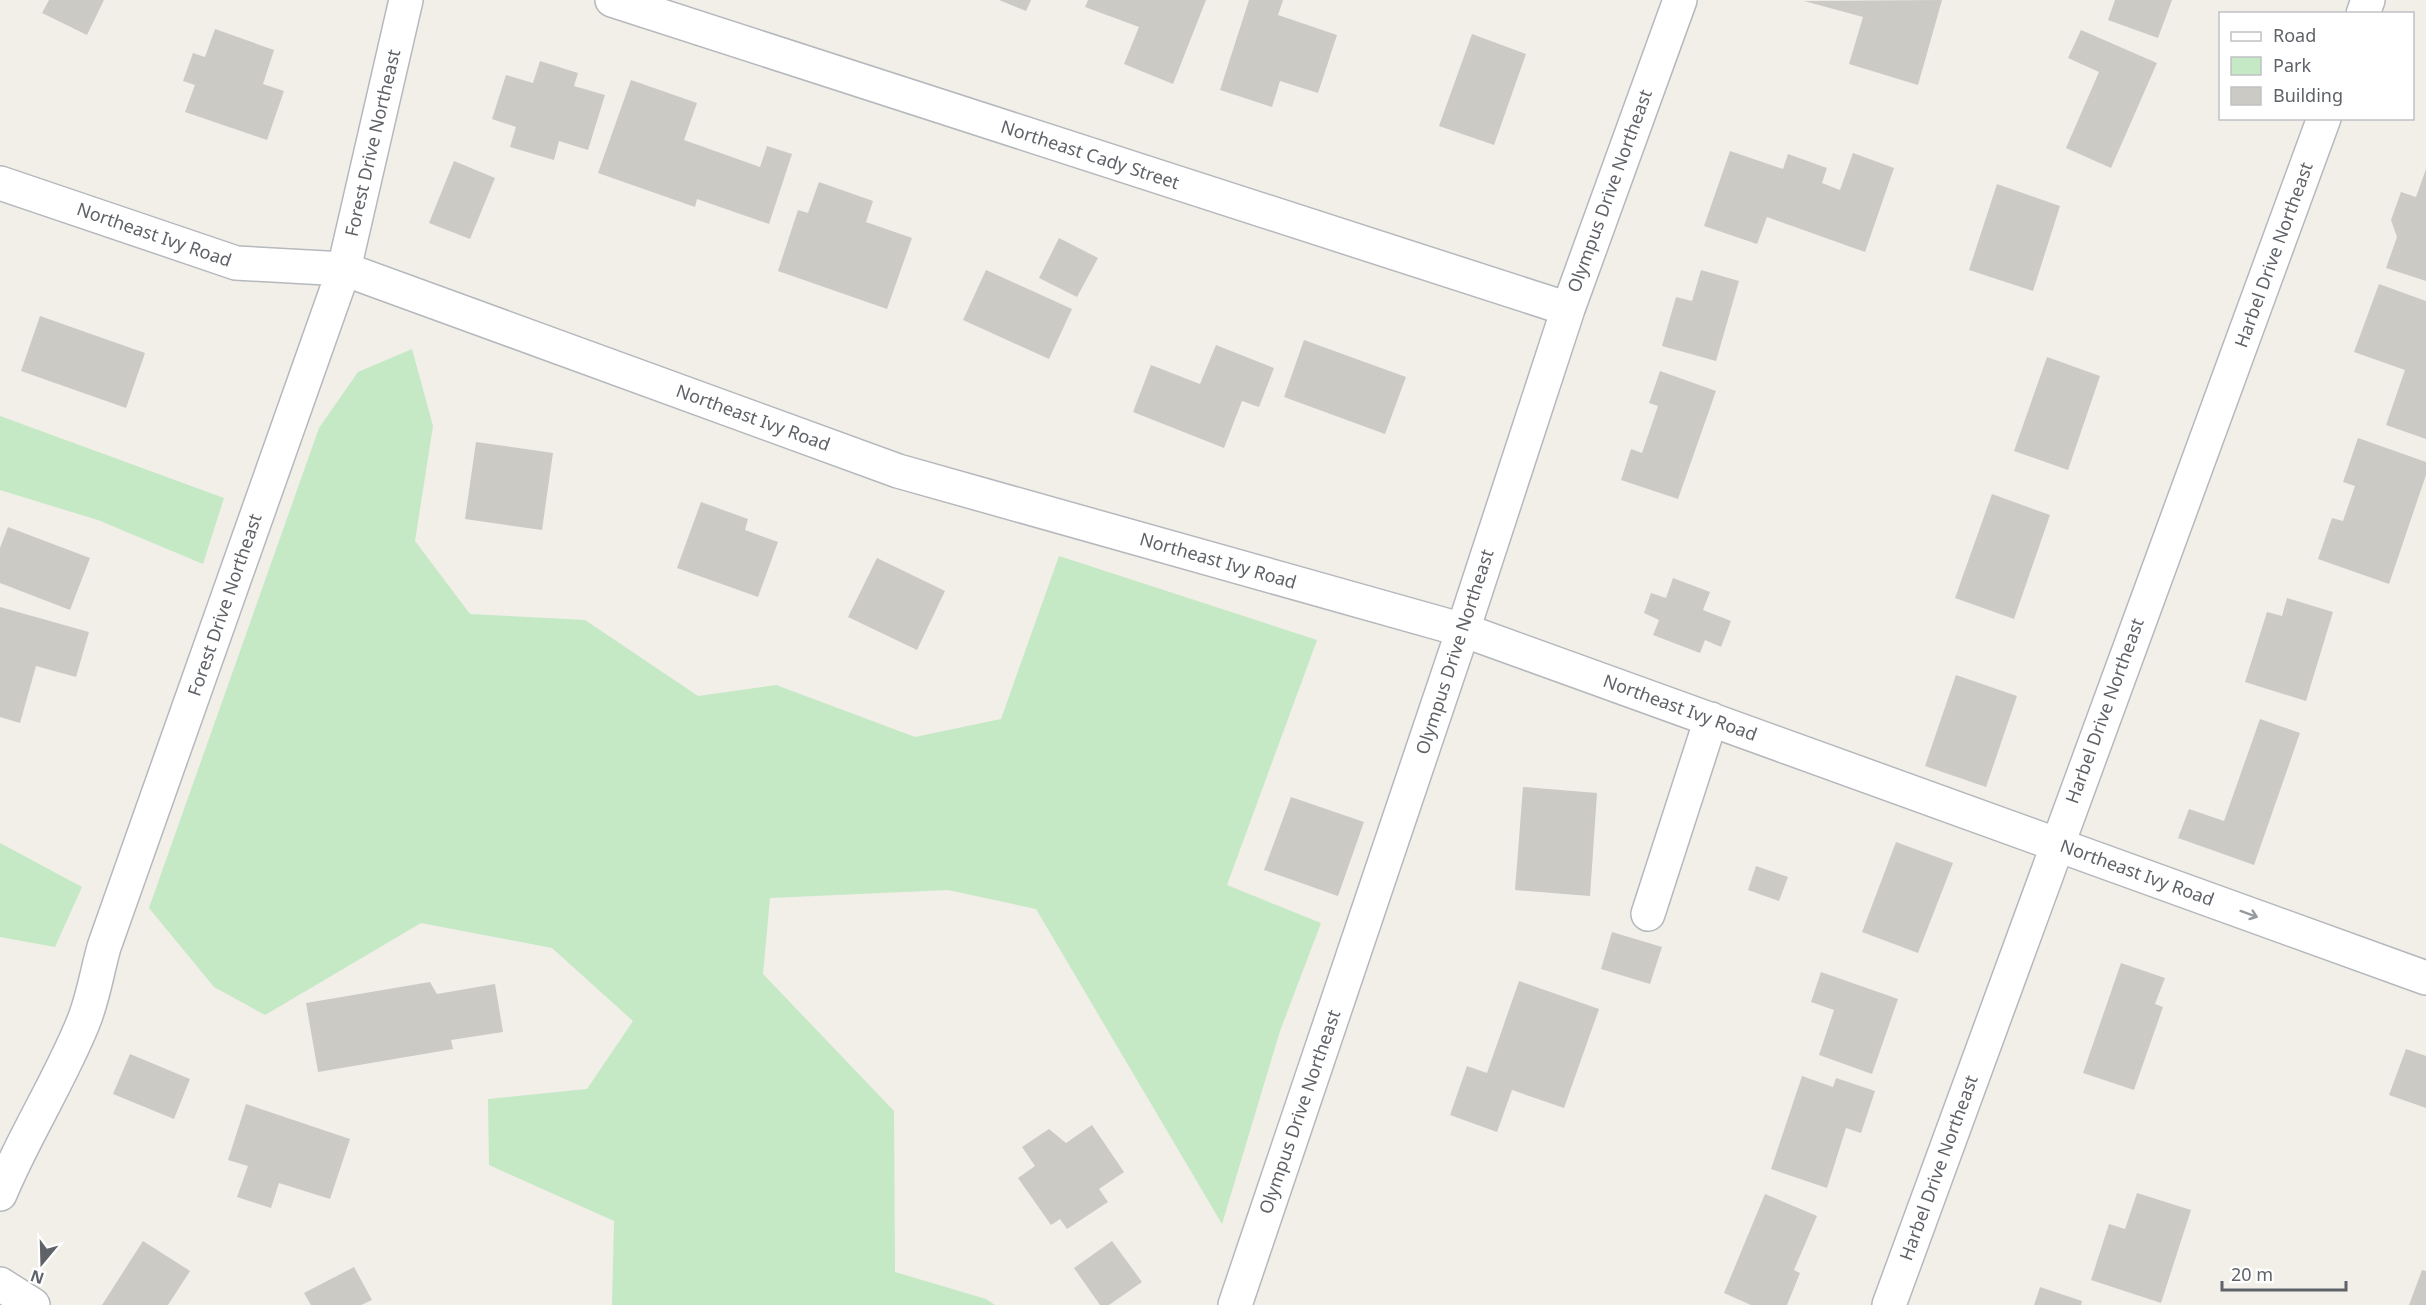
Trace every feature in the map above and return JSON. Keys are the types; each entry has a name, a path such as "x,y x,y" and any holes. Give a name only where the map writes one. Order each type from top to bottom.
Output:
{"street":[{"name":"Forest Drive Northeast","path":"0,1194 10,1169 84,1022 104,947 344,269 406,0"},
{"name":"Northeast Cady Street","path":"612,0 1568,309"},
{"name":"Olympus Drive Northeast","path":"1235,1305 1463,630 1568,309 1680,0"},
{"name":"Harbel Drive Northeast","path":"1889,1305 2056,844 2323,120"},
{"name":"Northeast Ivy Road","path":"0,183 236,263 344,269 898,471 1463,630 2426,978"},
{"path":"1648,914 1711,719"},
{"path":"0,1284 33,1305"}],"green space":[{"path":"412,349 433,426 415,541 470,614 585,620 698,696 776,685 915,737 1001,719 1059,556 1317,640 1227,885 1321,923 1280,1031 1222,1224 1036,909 948,890 770,898 763,974 894,1111 895,1272 986,1299 995,1305 612,1305 614,1221 489,1165 488,1099 587,1089 633,1021 552,948 421,923 265,1015 214,987 149,908 319,428 358,372"},
{"path":"0,416 224,498 203,564 98,520 0,490"},
{"path":"0,843 82,887 55,947 0,937"}],"building":[{"path":"49,0 104,0 87,35 42,13"},
{"path":"999,0 1031,0 1026,11"},
{"path":"1088,0 1206,0 1173,84 1124,64 1139,27 1085,7"},
{"path":"1249,0 1283,0 1278,15 1337,35 1318,93 1280,81 1272,107 1220,90"},
{"path":"1942,0 1918,85 1849,64 1863,17 1804,1"},
{"path":"2115,0 2172,0 2158,38 2108,20"},
{"path":"215,29 274,50 263,84 284,91 267,140 185,112 195,85 183,81 193,53 205,57"},
{"path":"2081,30 2157,63 2111,168 2066,148 2099,72 2068,58"},
{"path":"1472,34 1526,54 1494,145 1439,126"},
{"path":"540,61 578,73 574,86 605,95 588,150 559,141 554,160 510,147 516,127 492,119 506,75 533,83"},
{"path":"631,80 697,103 684,140 760,167 767,146 792,154 769,224 697,199 695,207 598,173"},
{"path":"1730,151 1783,169 1788,154 1827,168 1822,183 1840,190 1853,153 1894,168 1865,252 1767,217 1757,244 1704,226"},
{"path":"454,161 495,178 470,239 429,223"},
{"path":"2426,169 2426,281 2386,268 2397,237 2391,220 2401,192 2416,197"},
{"path":"819,182 873,201 866,222 912,238 887,309 778,271 798,210 808,213"},
{"path":"1997,184 2060,206 2033,291 1969,270"},
{"path":"1059,238 1098,258 1077,297 1039,278"},
{"path":"986,270 1072,309 1049,359 963,320"},
{"path":"1701,270 1739,281 1716,361 1662,346 1676,297 1692,301"},
{"path":"2379,284 2426,301 2426,439 2386,425 2405,370 2354,352"},
{"path":"40,316 145,353 126,408 21,371"},
{"path":"1304,340 1406,377 1385,434 1284,397"},
{"path":"1216,345 1274,368 1259,407 1242,401 1224,448 1133,412 1151,365 1200,384"},
{"path":"2047,357 2100,376 2068,470 2014,451"},
{"path":"1660,371 1716,391 1678,499 1621,480 1631,449 1642,453 1658,406 1649,403"},
{"path":"2358,438 2426,462 2426,475 2389,584 2318,559 2332,518 2343,521 2355,486 2343,482"},
{"path":"476,442 553,453 542,530 465,519"},
{"path":"1992,494 2050,515 2014,619 1955,598"},
{"path":"701,502 748,519 745,530 778,542 758,597 677,568"},
{"path":"8,527 90,558 70,610 0,583 0,548"},
{"path":"877,558 945,591 917,650 848,617"},
{"path":"1673,578 1710,592 1703,610 1731,621 1721,647 1705,640 1700,653 1653,635 1659,620 1644,613 1651,593 1666,598"},
{"path":"2287,598 2333,612 2306,701 2245,682 2267,612 2282,616"},
{"path":"0,607 89,632 76,677 36,666 20,723 0,717"},
{"path":"1956,675 2017,696 1986,787 1925,766"},
{"path":"2260,719 2300,733 2254,865 2178,838 2189,809 2224,821"},
{"path":"1523,787 1597,793 1590,896 1515,890"},
{"path":"1291,797 1364,822 1338,896 1264,870"},
{"path":"1896,842 1953,863 1918,953 1862,932"},
{"path":"1756,866 1788,877 1779,901 1748,890"},
{"path":"1612,932 1662,947 1650,984 1601,969"},
{"path":"2121,963 2165,978 2155,1004 2163,1007 2134,1090 2083,1073"},
{"path":"1821,972 1898,999 1872,1074 1819,1055 1834,1010 1811,1002"},
{"path":"1519,981 1599,1009 1564,1108 1512,1090 1497,1132 1450,1115 1467,1066 1487,1073"},
{"path":"430,982 437,994 495,984 503,1032 451,1040 453,1049 318,1072 306,1003"},
{"path":"2406,1049 2426,1056 2426,1108 2389,1095"},
{"path":"130,1054 190,1079 174,1119 113,1094"},
{"path":"1802,1076 1833,1087 1836,1078 1875,1091 1861,1133 1846,1128 1827,1188 1771,1169"},
{"path":"246,1104 350,1139 330,1199 279,1183 271,1208 237,1197 248,1166 228,1160"},
{"path":"1092,1125 1124,1172 1099,1189 1108,1202 1067,1229 1060,1219 1051,1225 1018,1178 1035,1166 1022,1147 1049,1129 1066,1143"},
{"path":"2137,1193 2191,1210 2161,1303 2091,1280 2109,1224 2125,1229"},
{"path":"1765,1194 1817,1216 1794,1270 1800,1273 1787,1305 1751,1305 1724,1293"},
{"path":"143,1241 190,1271 168,1305 102,1305"},
{"path":"1112,1241 1142,1282 1109,1305 1100,1305 1074,1268"},
{"path":"354,1267 372,1300 361,1305 311,1305 304,1293"},
{"path":"2422,1270 2426,1271 2426,1305 2409,1305"},
{"path":"2040,1287 2082,1301 2081,1305 2034,1305"}]}
